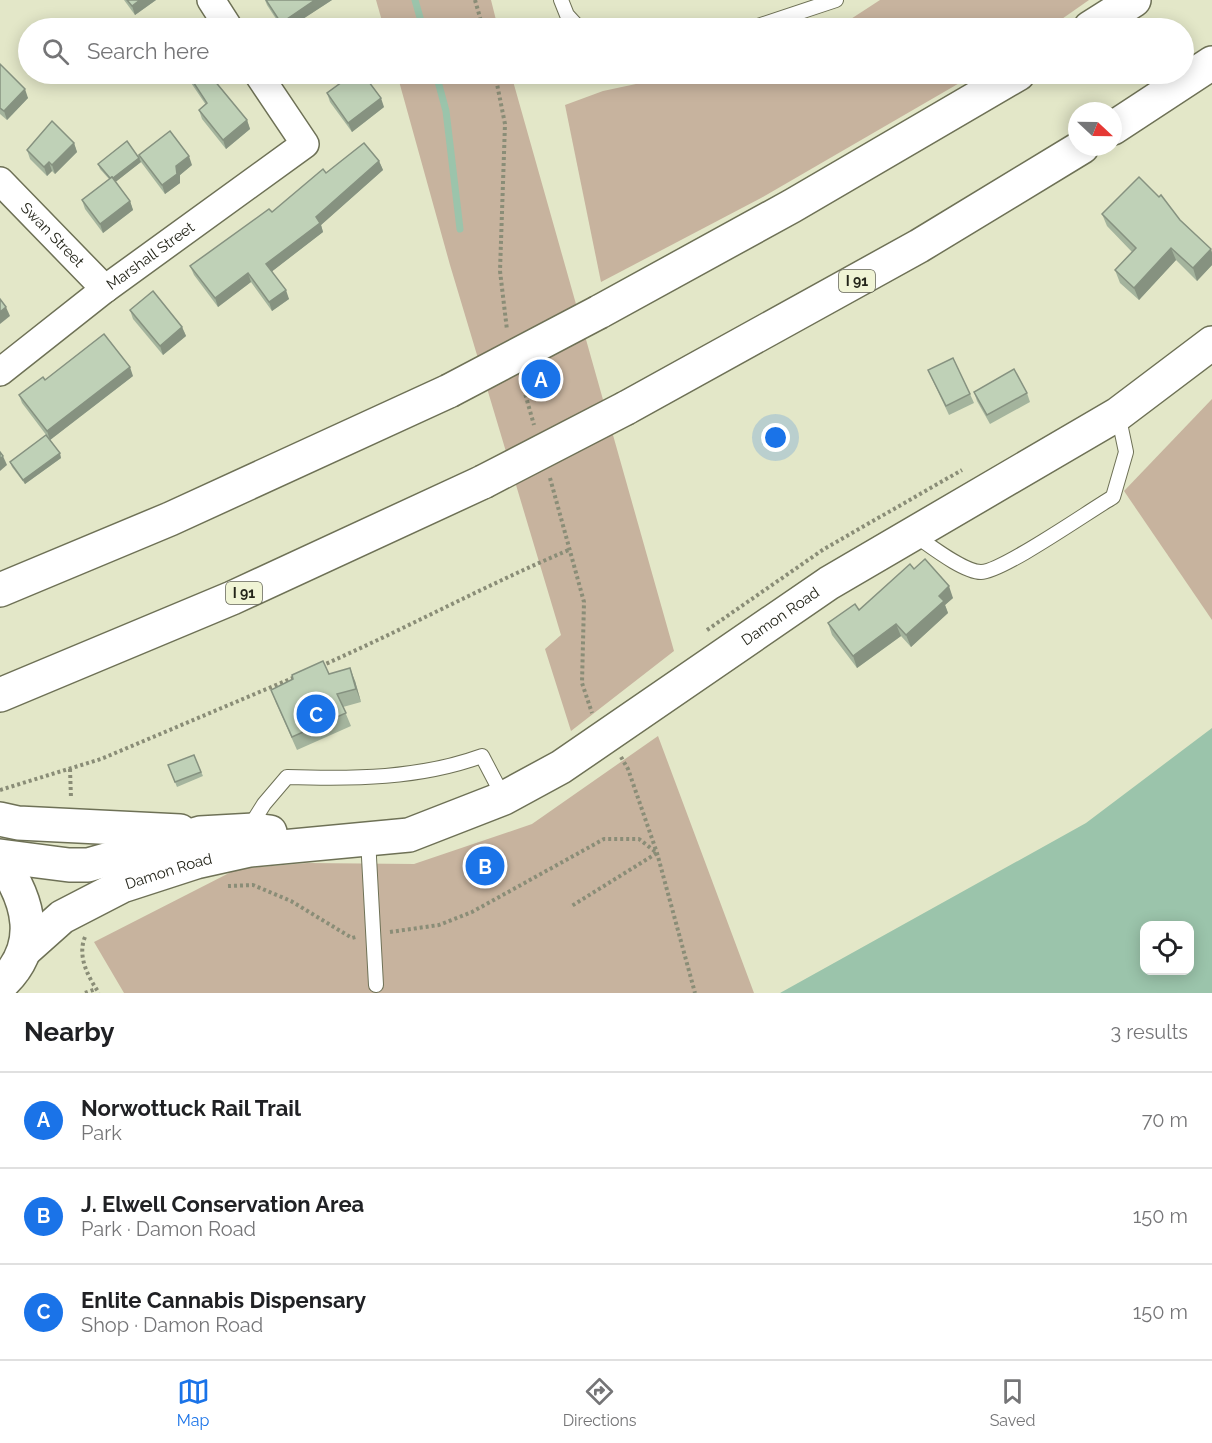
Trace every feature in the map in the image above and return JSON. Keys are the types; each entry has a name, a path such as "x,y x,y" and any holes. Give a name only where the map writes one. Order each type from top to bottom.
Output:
{"main road":[{"path":"1106,18 1134,0"},
{"path":"1194,75 1212,63"},
{"path":"0,590 170,519 449,391 599,312 802,200 1001,84"},
{"path":"1122,122 1180,84"},
{"name":"I 91","path":"0,695 232,598 483,482 626,408 919,246 1068,156"},
{"name":"Damon Road","path":"25,950 62,917 122,886 196,862 250,850 368,837 409,835 504,798 561,766 796,604 911,533 1118,414 1212,343"},
{"name":"Damon Road","path":"0,819 18,823 200,833 248,830 331,841"},
{"name":"Damon Road","path":"0,858 88,865 200,833"},
{"path":"0,858 12,876 27,915 29,928 25,950 28,993"},
{"path":"0,985 12,975 25,950"}],"street":[{"path":"211,0 223,18"},
{"name":"Marshall Street","path":"0,372 105,289 305,144 265,84"},
{"name":"Swan Street","path":"0,181 105,289"}],"lane":[{"path":"561,0 570,18"},
{"path":"782,18 836,0"},
{"path":"911,533 958,563 980,572 1003,565 1113,497 1126,452 1118,414"},
{"path":"248,830 264,804 287,777 367,779 453,765 482,756 504,798"},
{"path":"368,837 376,985"}],"path":[{"path":"475,0 480,18"},
{"path":"497,84 505,124 500,271 505,325"},
{"path":"312,670 571,549"},
{"path":"582,586 585,615 582,683 594,716"},
{"path":"0,790 101,759 302,675"},
{"path":"70,769 71,805"},
{"path":"628,769 657,852 695,993"},
{"path":"225,886 253,885 291,901 352,938 439,925 472,912 604,839 639,839 657,852"},
{"path":"570,907 657,852"},
{"path":"85,993 97,991 86,973 83,942 88,930"}],"shaded area":[{"path":"376,0 491,0 496,18 381,18"},
{"path":"880,0 1089,0 1063,18 852,18"},
{"path":"400,84 514,84 674,651 571,731 545,649 561,635 450,265"},
{"path":"636,84 958,84 761,198 601,282 565,105 603,91"},
{"path":"1212,399 1212,620 1124,491"},
{"path":"1212,728 1212,993 780,993 1086,823"},
{"path":"658,736 754,993 124,993 94,942 237,869 307,863 414,864 532,824"}],"building":[{"path":"127,0 140,0 132,6"},
{"path":"266,0 315,0 288,18 278,18"},
{"path":"0,64 25,89 4,111 0,108"},
{"path":"195,84 217,84 247,120 223,140 199,110 207,103"},
{"path":"339,84 370,84 381,98 348,123 327,93"},
{"path":"52,121 74,143 52,165 49,162 44,167 27,150"},
{"path":"170,131 189,156 176,166 177,174 162,185 139,155"},
{"path":"127,141 139,158 110,178 98,164"},
{"path":"364,143 379,161 316,217 320,223 266,264 286,290 269,302 248,273 215,298 190,266 269,209 272,212 323,169 326,173"},
{"path":"112,177 130,201 100,224 82,200"},
{"path":"1139,177 1159,197 1161,195 1180,220 1211,249 1193,268 1171,248 1134,288 1115,270 1136,248 1102,214"},
{"path":"153,291 182,327 160,346 130,310"},
{"path":"0,299 6,307 0,312"},
{"path":"104,334 130,367 47,431 19,395 43,377 45,380"},
{"path":"953,358 970,394 946,406 928,370"},
{"path":"1014,369 1027,393 987,415 974,392"},
{"path":"46,435 60,453 23,480 10,462"},
{"path":"925,559 949,586 939,596 944,601 906,635 896,624 853,656 828,623 855,604 859,610 910,564 914,569"},
{"path":"323,661 329,674 350,668 356,689 337,694 346,713 292,737 271,690 293,679 292,675"},
{"path":"194,755 201,772 175,782 168,765"}],"waterway":[{"path":"415,0 420,18"},
{"path":"439,84 446,111 460,229"}],"place":[{"name":"Norwottuck Rail Trail","path":"541,379"},
{"name":"Enlite Cannabis Dispensary","path":"316,714"},
{"name":"J. Elwell Conservation Area","path":"485,866"}]}
